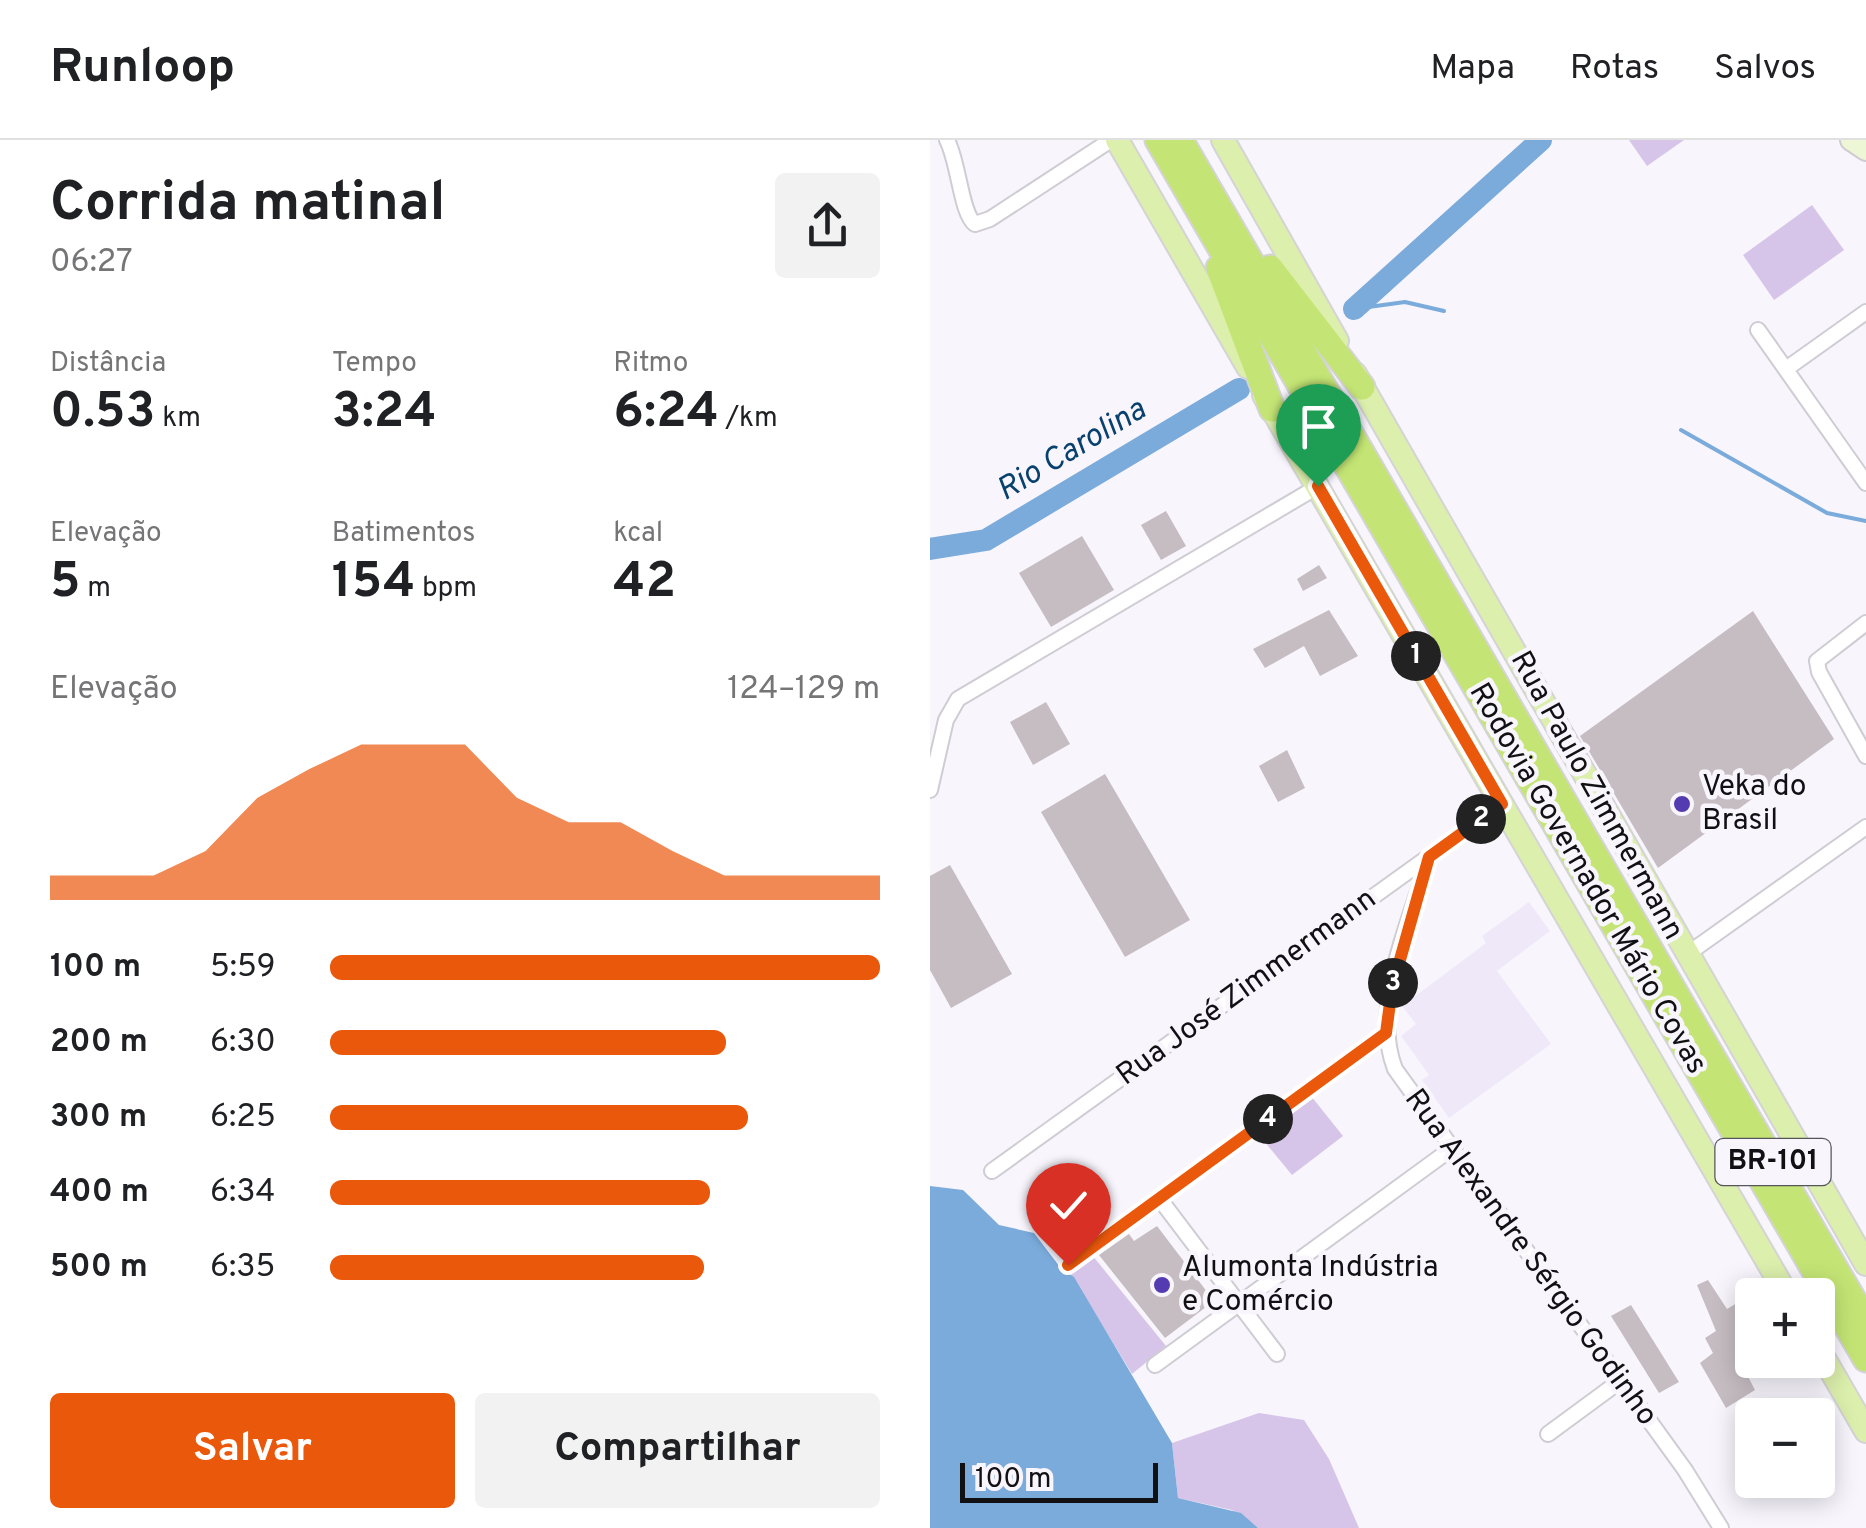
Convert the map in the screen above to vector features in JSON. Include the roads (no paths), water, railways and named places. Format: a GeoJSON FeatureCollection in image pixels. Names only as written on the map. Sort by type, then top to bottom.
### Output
{"type":"FeatureCollection","features":[{"type":"Feature","properties":{"kind":"highway","name":"Rodovia Governador Mário Covas"},"geometry":{"type":"LineString","coordinates":[[1158,140],[1202,196],[1866,1322]]}},
{"type":"Feature","properties":{"kind":"highway","name":"Rodovia Governador Mário Covas"},"geometry":{"type":"LineString","coordinates":[[1180,140],[1202,196],[1866,1359]]}},
{"type":"Feature","properties":{"kind":"highway"},"geometry":{"type":"LineString","coordinates":[[1202,196],[1362,388]]}},
{"type":"Feature","properties":{"kind":"highway"},"geometry":{"type":"LineString","coordinates":[[1202,196],[1272,409]]}},
{"type":"Feature","properties":{"kind":"main road"},"geometry":{"type":"LineString","coordinates":[[1114,140],[1776,1278]]}},
{"type":"Feature","properties":{"kind":"main road","name":"Rua Paulo Zimmermann"},"geometry":{"type":"LineString","coordinates":[[1222,140],[1866,1264]]}},
{"type":"Feature","properties":{"kind":"main road"},"geometry":{"type":"LineString","coordinates":[[1851,140],[1866,150]]}},
{"type":"Feature","properties":{"kind":"main road"},"geometry":{"type":"LineString","coordinates":[[1835,1377],[1866,1430]]}},
{"type":"Feature","properties":{"kind":"street"},"geometry":{"type":"LineString","coordinates":[[947,140],[960,170],[964,206],[975,224],[990,219],[1114,140]]}},
{"type":"Feature","properties":{"kind":"street"},"geometry":{"type":"LineString","coordinates":[[1786,369],[1866,312]]}},
{"type":"Feature","properties":{"kind":"street"},"geometry":{"type":"LineString","coordinates":[[1758,330],[1861,464],[1866,483]]}},
{"type":"Feature","properties":{"kind":"street"},"geometry":{"type":"LineString","coordinates":[[930,790],[946,720],[958,699],[1318,486]]}},
{"type":"Feature","properties":{"kind":"street"},"geometry":{"type":"LineString","coordinates":[[1866,623],[1817,660],[1819,672],[1866,756]]}},
{"type":"Feature","properties":{"kind":"street","name":"Rua José Zimmermann"},"geometry":{"type":"LineString","coordinates":[[992,1171],[1502,804]]}},
{"type":"Feature","properties":{"kind":"street"},"geometry":{"type":"LineString","coordinates":[[1686,955],[1866,827]]}},
{"type":"Feature","properties":{"kind":"street","name":"Rua Alexandre Sérgio Godinho"},"geometry":{"type":"LineString","coordinates":[[1429,857],[1392,988],[1386,1033],[1401,1081],[1722,1528]]}},
{"type":"Feature","properties":{"kind":"street"},"geometry":{"type":"LineString","coordinates":[[1068,1265],[1386,1033]]}},
{"type":"Feature","properties":{"kind":"street"},"geometry":{"type":"LineString","coordinates":[[1155,1365],[1451,1149]]}},
{"type":"Feature","properties":{"kind":"street"},"geometry":{"type":"LineString","coordinates":[[1160,1198],[1277,1354]]}},
{"type":"Feature","properties":{"kind":"street"},"geometry":{"type":"LineString","coordinates":[[1548,1434],[1620,1381]]}},
{"type":"Feature","properties":{"kind":"water"},"geometry":{"type":"Polygon","coordinates":[[[930,1186],[963,1190],[999,1225],[1034,1233],[1060,1267],[1074,1277],[1172,1443],[1178,1498],[1241,1513],[1258,1528],[930,1528],[930,1186]]]}},
{"type":"Feature","properties":{"kind":"waterway","name":"Rio Carolina"},"geometry":{"type":"LineString","coordinates":[[1354,309],[1541,140]]}},
{"type":"Feature","properties":{"kind":"waterway"},"geometry":{"type":"LineString","coordinates":[[1354,309],[1405,302],[1444,311]]}},
{"type":"Feature","properties":{"kind":"waterway","name":"Rio Carolina"},"geometry":{"type":"LineString","coordinates":[[930,549],[986,540],[1239,389]]}},
{"type":"Feature","properties":{"kind":"waterway"},"geometry":{"type":"LineString","coordinates":[[1681,430],[1827,513],[1866,521]]}},
{"type":"Feature","properties":{"kind":"place","name":"Veka do Brasil"},"geometry":{"type":"Point","coordinates":[1682,804]}},
{"type":"Feature","properties":{"kind":"place","name":"Alumonta Indústria e Comércio"},"geometry":{"type":"Point","coordinates":[1162,1285]}}]}
